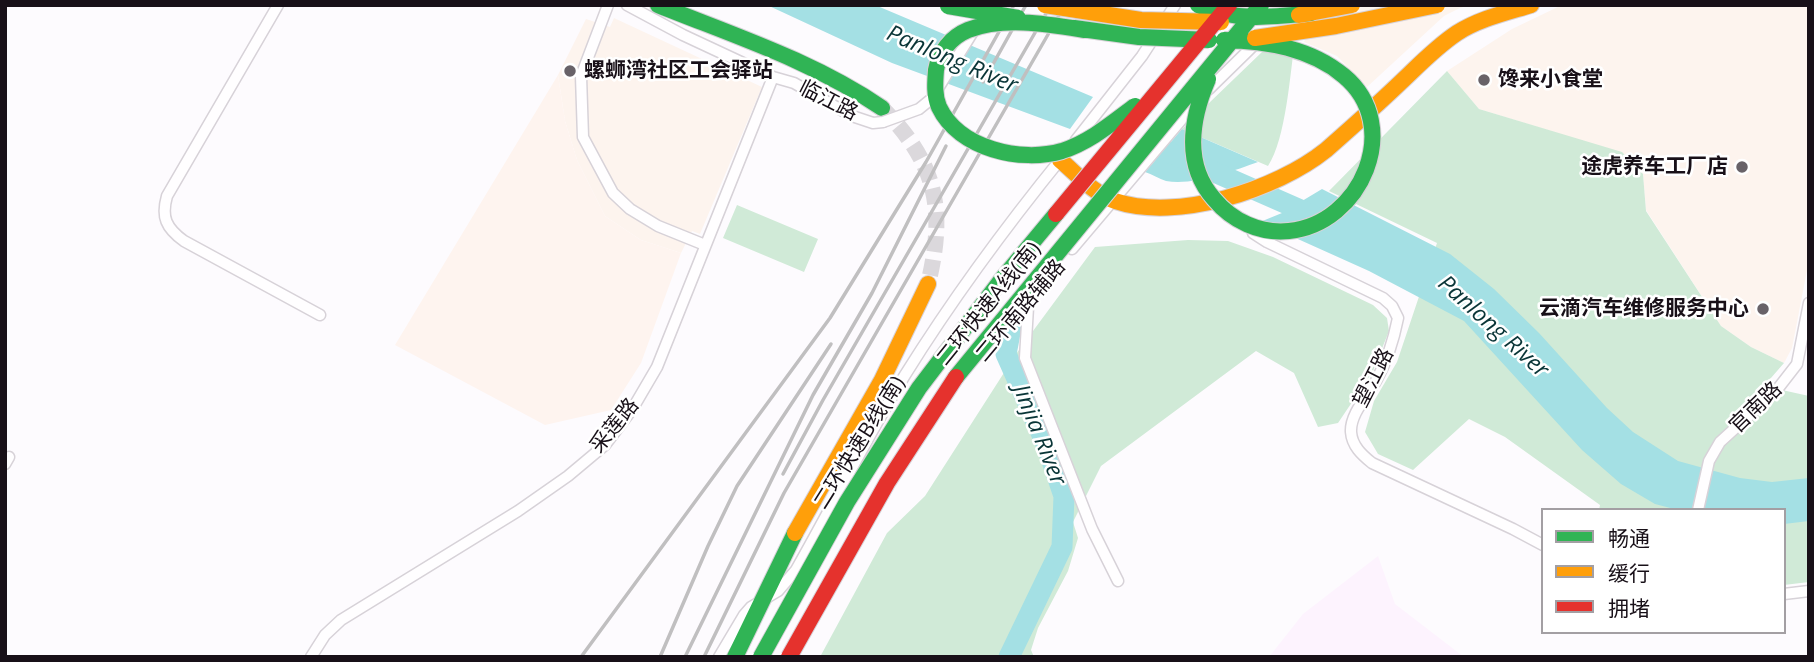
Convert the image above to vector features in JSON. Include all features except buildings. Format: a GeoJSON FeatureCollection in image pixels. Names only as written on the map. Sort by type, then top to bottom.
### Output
{"type":"FeatureCollection","features":[{"type":"Feature","properties":{"kind":"main road"},"geometry":{"type":"LineString","coordinates":[[658,5],[831,76],[858,90],[882,115]]}},
{"type":"Feature","properties":{"kind":"main road"},"geometry":{"type":"LineString","coordinates":[[944,5],[1085,30]]}},
{"type":"Feature","properties":{"kind":"main road"},"geometry":{"type":"LineString","coordinates":[[1045,5],[1122,18],[1183,22],[1251,21],[1352,5]]}},
{"type":"Feature","properties":{"kind":"main road"},"geometry":{"type":"LineString","coordinates":[[1198,5],[1216,13],[1246,17],[1311,13]]}},
{"type":"Feature","properties":{"kind":"main road","name":"二环快速B线(南)"},"geometry":{"type":"LineString","coordinates":[[761,657],[847,502],[919,388],[979,308],[1203,41],[1229,5]]}},
{"type":"Feature","properties":{"kind":"main road","name":"二环快速A线(南)"},"geometry":{"type":"LineString","coordinates":[[789,657],[887,483],[957,376],[1261,5]]}},
{"type":"Feature","properties":{"kind":"main road"},"geometry":{"type":"LineString","coordinates":[[1239,32],[1234,38],[1228,45],[1214,66],[1200,99],[1192,136],[1195,168],[1214,201],[1237,221],[1268,231],[1292,231],[1316,225],[1344,206],[1356,192],[1365,175],[1374,139],[1373,124],[1362,96],[1341,73],[1304,54],[1254,41],[1241,40],[1235,40],[1227,40],[1218,40],[1203,41],[1139,37],[1040,25],[984,26],[961,34],[944,47],[936,67],[935,90],[944,115],[967,138],[1003,153],[1028,156],[1067,150],[1093,137],[1138,104],[1203,41],[1292,33],[1437,5]]}},
{"type":"Feature","properties":{"kind":"main road"},"geometry":{"type":"LineString","coordinates":[[1060,160],[1101,193],[1114,200],[1158,207],[1189,206],[1233,196],[1317,157],[1454,35],[1475,22],[1531,5]]}},
{"type":"Feature","properties":{"kind":"main road"},"geometry":{"type":"LineString","coordinates":[[735,657],[795,533],[878,388],[928,284]]}},
{"type":"Feature","properties":{"kind":"street"},"geometry":{"type":"LineString","coordinates":[[278,5],[167,195],[163,215],[167,225],[184,241],[320,315]]}},
{"type":"Feature","properties":{"kind":"street"},"geometry":{"type":"LineString","coordinates":[[608,5],[581,76],[583,137],[613,193],[630,209],[658,226],[705,245]]}},
{"type":"Feature","properties":{"kind":"street","name":"临江路"},"geometry":{"type":"LineString","coordinates":[[627,5],[683,35],[773,77],[794,83],[852,116],[873,123],[882,115],[927,104],[970,38],[986,5]]}},
{"type":"Feature","properties":{"kind":"street"},"geometry":{"type":"LineString","coordinates":[[719,657],[744,615],[778,591],[796,570],[880,416],[920,352],[999,238],[1123,81],[1175,5]]}},
{"type":"Feature","properties":{"kind":"street","name":"二环南路辅路"},"geometry":{"type":"LineString","coordinates":[[799,657],[868,530],[926,435],[966,377],[1214,83],[1295,5]]}},
{"type":"Feature","properties":{"kind":"street","name":"采莲路"},"geometry":{"type":"LineString","coordinates":[[311,657],[325,635],[341,620],[518,511],[568,476],[605,445],[633,408],[657,367],[773,77]]}},
{"type":"Feature","properties":{"kind":"street","name":"望江路"},"geometry":{"type":"LineString","coordinates":[[1214,201],[1267,242],[1383,298],[1392,306],[1398,318],[1395,334],[1378,377],[1355,415],[1351,433],[1358,452],[1371,463],[1541,544]]}},
{"type":"Feature","properties":{"kind":"street"},"geometry":{"type":"LineString","coordinates":[[1034,294],[1028,307],[1025,358],[1092,529],[1118,581]]}},
{"type":"Feature","properties":{"kind":"street","name":"官南路"},"geometry":{"type":"LineString","coordinates":[[1698,508],[1710,461],[1720,442],[1776,391],[1797,364],[1809,303]]}},
{"type":"Feature","properties":{"kind":"street"},"geometry":{"type":"LineString","coordinates":[[1786,594],[1809,591]]}},
{"type":"Feature","properties":{"kind":"shaded area"},"geometry":{"type":"Polygon","coordinates":[[[1322,5],[1471,5],[1444,16],[1367,87],[1337,56],[1304,42],[1322,5]]]}},
{"type":"Feature","properties":{"kind":"shaded area"},"geometry":{"type":"Polygon","coordinates":[[[1562,5],[1809,5],[1809,260],[1792,348],[1784,363],[1751,347],[1721,326],[1646,210],[1643,174],[1622,153],[1479,109],[1447,71],[1512,29],[1562,5]]]}},
{"type":"Feature","properties":{"kind":"shaded area"},"geometry":{"type":"Polygon","coordinates":[[[614,18],[762,87],[700,234],[692,231],[681,253],[641,240],[605,216],[577,160],[565,121],[558,75],[586,19],[610,27],[614,18]]]}},
{"type":"Feature","properties":{"kind":"shaded area"},"geometry":{"type":"Polygon","coordinates":[[[558,75],[565,121],[577,160],[605,216],[641,240],[681,253],[641,363],[611,410],[545,425],[395,345],[558,75]]]}},
{"type":"Feature","properties":{"kind":"shaded area"},"geometry":{"type":"Polygon","coordinates":[[[1378,556],[1395,604],[1464,657],[1269,657],[1303,614],[1378,556]]]}},
{"type":"Feature","properties":{"kind":"green space"},"geometry":{"type":"Polygon","coordinates":[[[1295,40],[1283,123],[1268,166],[1182,129],[1262,52],[1295,40]]]}},
{"type":"Feature","properties":{"kind":"green space"},"geometry":{"type":"Polygon","coordinates":[[[1447,71],[1479,109],[1622,152],[1643,174],[1646,211],[1721,326],[1751,347],[1784,363],[1764,386],[1809,396],[1809,582],[1786,585],[1786,508],[1599,508],[1600,505],[1505,437],[1469,419],[1413,470],[1378,454],[1365,432],[1374,401],[1397,362],[1437,243],[1329,191],[1447,71]]]}},
{"type":"Feature","properties":{"kind":"green space"},"geometry":{"type":"Polygon","coordinates":[[[737,205],[818,239],[804,272],[723,238],[737,205]]]}},
{"type":"Feature","properties":{"kind":"green space"},"geometry":{"type":"Polygon","coordinates":[[[1188,240],[1228,241],[1273,257],[1373,305],[1387,318],[1389,331],[1373,371],[1338,423],[1318,427],[1294,373],[1256,351],[1101,466],[1073,522],[1078,538],[1068,571],[1038,628],[1031,650],[1034,657],[820,657],[887,533],[925,496],[1016,354],[1095,247],[1188,240]]]}},
{"type":"Feature","properties":{"kind":"water"},"geometry":{"type":"Polygon","coordinates":[[[767,5],[875,5],[1093,97],[1070,129],[892,63],[767,5]]]}},
{"type":"Feature","properties":{"kind":"water"},"geometry":{"type":"Polygon","coordinates":[[[1182,129],[1258,162],[1213,177],[1177,182],[1166,181],[1145,172],[1182,129]]]}},
{"type":"Feature","properties":{"kind":"water"},"geometry":{"type":"Polygon","coordinates":[[[1322,189],[1450,254],[1494,289],[1633,432],[1678,461],[1740,478],[1772,482],[1809,478],[1809,521],[1786,524],[1786,508],[1670,508],[1655,504],[1621,484],[1582,450],[1464,321],[1369,271],[1260,222],[1282,213],[1322,189]]]}},
{"type":"Feature","properties":{"kind":"waterway","name":"Panlong River"},"geometry":{"type":"LineString","coordinates":[[1164,150],[1319,218]]}},
{"type":"Feature","properties":{"kind":"waterway","name":"Jinjia River"},"geometry":{"type":"LineString","coordinates":[[1009,657],[1062,547],[1064,496],[1047,446],[1006,354],[1011,328]]}},
{"type":"Feature","properties":{"kind":"tunnel"},"geometry":{"type":"LineString","coordinates":[[882,108],[915,148],[932,189],[936,233],[928,284]]}},
{"type":"Feature","properties":{"kind":"railway"},"geometry":{"type":"LineString","coordinates":[[581,657],[830,318],[926,162],[1014,5]]}},
{"type":"Feature","properties":{"kind":"railway"},"geometry":{"type":"LineString","coordinates":[[983,82],[1026,5]]}},
{"type":"Feature","properties":{"kind":"railway"},"geometry":{"type":"LineString","coordinates":[[783,474],[1051,5]]}},
{"type":"Feature","properties":{"kind":"railway"},"geometry":{"type":"LineString","coordinates":[[704,657],[784,493],[1065,5]]}},
{"type":"Feature","properties":{"kind":"railway"},"geometry":{"type":"LineString","coordinates":[[685,657],[813,395],[872,293],[946,146]]}},
{"type":"Feature","properties":{"kind":"railway"},"geometry":{"type":"LineString","coordinates":[[660,657],[737,486],[831,344]]}},
{"type":"Feature","properties":{"kind":"traffic: fast"},"geometry":{"type":"LineString","coordinates":[[658,5],[801,63],[829,76],[882,108]]}},
{"type":"Feature","properties":{"kind":"traffic: fast"},"geometry":{"type":"LineString","coordinates":[[1198,5],[1240,16],[1268,17],[1311,13]]}},
{"type":"Feature","properties":{"kind":"traffic: fast"},"geometry":{"type":"LineString","coordinates":[[956,377],[1261,5]]}},
{"type":"Feature","properties":{"kind":"traffic: fast"},"geometry":{"type":"LineString","coordinates":[[948,6],[1018,18]]}},
{"type":"Feature","properties":{"kind":"traffic: fast"},"geometry":{"type":"LineString","coordinates":[[1085,30],[1011,22],[982,26],[962,33],[947,46],[938,63],[935,89],[939,107],[948,121],[976,143],[1028,155],[1062,151],[1082,143],[1135,106]]}},
{"type":"Feature","properties":{"kind":"traffic: fast"},"geometry":{"type":"LineString","coordinates":[[1074,28],[1139,37],[1209,40]]}},
{"type":"Feature","properties":{"kind":"traffic: fast"},"geometry":{"type":"LineString","coordinates":[[1208,79],[1194,125],[1194,156],[1204,185],[1229,214],[1257,228],[1289,231],[1314,224],[1336,211],[1354,192],[1366,170],[1372,145],[1371,120],[1362,97],[1344,76],[1331,66],[1303,53],[1272,44],[1224,40]]}},
{"type":"Feature","properties":{"kind":"traffic: fast"},"geometry":{"type":"LineString","coordinates":[[761,657],[847,502],[919,388],[1002,279],[1056,214]]}},
{"type":"Feature","properties":{"kind":"traffic: fast"},"geometry":{"type":"LineString","coordinates":[[735,657],[795,533]]}},
{"type":"Feature","properties":{"kind":"traffic: slow"},"geometry":{"type":"LineString","coordinates":[[1045,5],[1141,20],[1221,22]]}},
{"type":"Feature","properties":{"kind":"traffic: slow"},"geometry":{"type":"LineString","coordinates":[[1299,15],[1352,5]]}},
{"type":"Feature","properties":{"kind":"traffic: slow"},"geometry":{"type":"LineString","coordinates":[[1255,38],[1336,26],[1437,5]]}},
{"type":"Feature","properties":{"kind":"traffic: slow"},"geometry":{"type":"LineString","coordinates":[[1060,160],[1100,194],[1115,201],[1140,206],[1167,208],[1196,205],[1254,189],[1281,178],[1326,150],[1457,33],[1483,20],[1531,5]]}},
{"type":"Feature","properties":{"kind":"traffic: slow"},"geometry":{"type":"LineString","coordinates":[[795,533],[882,380],[928,284]]}},
{"type":"Feature","properties":{"kind":"traffic: jam"},"geometry":{"type":"LineString","coordinates":[[1056,214],[1229,5]]}},
{"type":"Feature","properties":{"kind":"traffic: jam"},"geometry":{"type":"LineString","coordinates":[[789,657],[887,483],[956,377]]}},
{"type":"Feature","properties":{"kind":"place","name":"螺蛳湾社区工会驿站"},"geometry":{"type":"Point","coordinates":[570,71]}},
{"type":"Feature","properties":{"kind":"place","name":"馋来小食堂"},"geometry":{"type":"Point","coordinates":[1484,80]}},
{"type":"Feature","properties":{"kind":"place","name":"途虎养车工厂店"},"geometry":{"type":"Point","coordinates":[1742,167]}},
{"type":"Feature","properties":{"kind":"place","name":"云滴汽车维修服务中心"},"geometry":{"type":"Point","coordinates":[1763,309]}}]}
